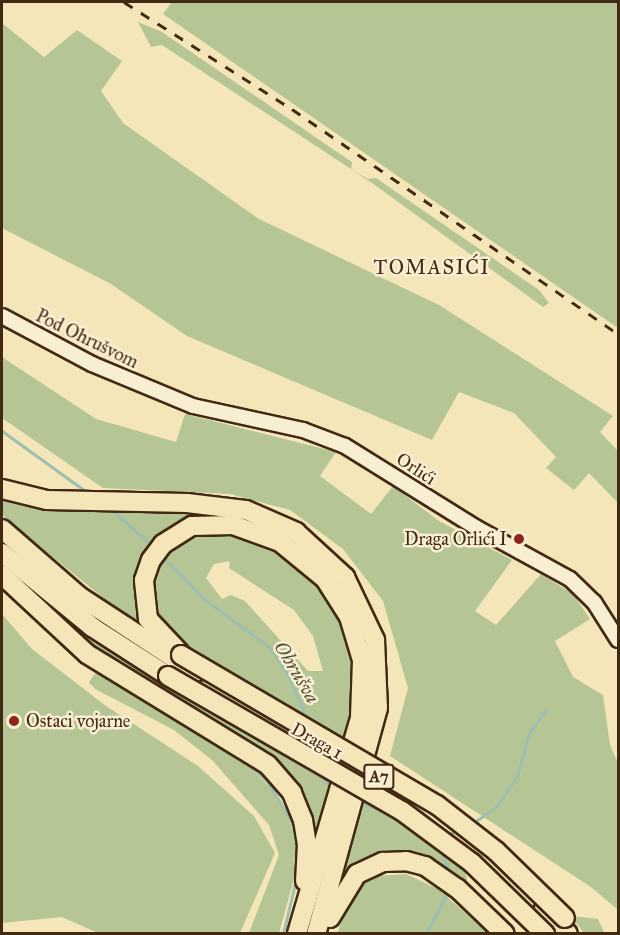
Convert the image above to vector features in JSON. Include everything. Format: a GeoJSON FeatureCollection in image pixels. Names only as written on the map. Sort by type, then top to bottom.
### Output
{"type":"FeatureCollection","features":[{"type":"Feature","properties":{"kind":"highway"},"geometry":{"type":"LineString","coordinates":[[2,489],[47,500],[187,503],[244,518],[292,549],[338,597],[362,660],[364,736],[340,822],[316,933]]}},
{"type":"Feature","properties":{"kind":"highway"},"geometry":{"type":"LineString","coordinates":[[244,518],[192,526],[163,544],[151,560],[144,580],[148,619],[175,664],[437,805],[520,872],[560,927],[579,933]]}},
{"type":"Feature","properties":{"kind":"highway","name":"A7"},"geometry":{"type":"LineString","coordinates":[[2,529],[79,596],[175,664]]}},
{"type":"Feature","properties":{"kind":"highway","name":"A7"},"geometry":{"type":"LineString","coordinates":[[2,553],[92,627],[175,664]]}},
{"type":"Feature","properties":{"kind":"highway"},"geometry":{"type":"LineString","coordinates":[[2,575],[87,654],[268,765],[283,781],[300,811],[307,844],[306,874],[289,933]]}},
{"type":"Feature","properties":{"kind":"highway","name":"Draga 1"},"geometry":{"type":"LineString","coordinates":[[175,664],[402,811],[560,927]]}},
{"type":"Feature","properties":{"kind":"highway"},"geometry":{"type":"LineString","coordinates":[[297,933],[340,822]]}},
{"type":"Feature","properties":{"kind":"highway"},"geometry":{"type":"LineString","coordinates":[[324,933],[347,884],[364,868],[391,861],[417,863],[434,872],[505,933]]}},
{"type":"Feature","properties":{"kind":"street","name":"Pod Ohrušvom"},"geometry":{"type":"LineString","coordinates":[[2,316],[92,364],[158,391]]}},
{"type":"Feature","properties":{"kind":"street","name":"Orlići"},"geometry":{"type":"LineString","coordinates":[[158,391],[207,411],[303,430],[345,446],[471,525],[570,579],[594,602],[618,640]]}},
{"type":"Feature","properties":{"kind":"green space"},"geometry":{"type":"Polygon","coordinates":[[[172,2],[618,2],[618,328],[163,14],[172,2]]]}},
{"type":"Feature","properties":{"kind":"green space"},"geometry":{"type":"Polygon","coordinates":[[[138,22],[162,32],[352,162],[351,169],[162,45],[151,47],[138,22]]]}},
{"type":"Feature","properties":{"kind":"green space"},"geometry":{"type":"Polygon","coordinates":[[[2,23],[44,57],[77,30],[122,61],[101,91],[123,123],[259,219],[439,305],[613,416],[600,432],[618,451],[618,503],[589,473],[574,490],[546,468],[556,457],[514,413],[459,392],[432,440],[187,336],[111,284],[2,228],[2,23]]]}},
{"type":"Feature","properties":{"kind":"green space"},"geometry":{"type":"Polygon","coordinates":[[[351,169],[368,179],[376,178],[539,290],[549,303],[543,307],[351,169]]]}},
{"type":"Feature","properties":{"kind":"green space"},"geometry":{"type":"Polygon","coordinates":[[[2,357],[96,419],[176,442],[185,414],[336,452],[320,476],[371,514],[393,486],[439,521],[512,560],[475,611],[496,625],[541,574],[573,594],[590,619],[555,641],[573,677],[603,695],[610,745],[618,763],[618,910],[591,887],[390,756],[408,688],[383,601],[343,549],[290,510],[230,494],[103,488],[2,418],[2,357]]]}},
{"type":"Feature","properties":{"kind":"green space"},"geometry":{"type":"Polygon","coordinates":[[[2,498],[59,510],[177,511],[244,519],[241,534],[273,546],[314,578],[343,621],[355,669],[349,731],[381,739],[365,798],[465,869],[469,890],[437,865],[351,872],[337,883],[355,829],[322,819],[316,851],[299,797],[79,640],[12,571],[148,675],[308,765],[303,718],[183,649],[155,617],[138,626],[2,514],[2,498]],[[230,561],[214,564],[206,578],[222,599],[231,595],[245,601],[308,671],[323,671],[313,636],[294,610],[229,568],[230,561]]]}},
{"type":"Feature","properties":{"kind":"green space"},"geometry":{"type":"Polygon","coordinates":[[[2,614],[32,649],[106,706],[198,766],[254,816],[275,853],[240,933],[98,933],[62,917],[2,923],[2,614]]]}},
{"type":"Feature","properties":{"kind":"green space"},"geometry":{"type":"Polygon","coordinates":[[[96,672],[246,764],[268,785],[289,818],[296,847],[296,872],[279,933],[249,933],[279,855],[269,825],[212,760],[174,730],[95,689],[89,682],[96,672]]]}},
{"type":"Feature","properties":{"kind":"green space"},"geometry":{"type":"Polygon","coordinates":[[[406,874],[438,889],[488,933],[337,934],[351,894],[375,876],[406,874]]]}},
{"type":"Feature","properties":{"kind":"green space"},"geometry":{"type":"Polygon","coordinates":[[[571,916],[598,919],[604,932],[584,933],[571,916]]]}},
{"type":"Feature","properties":{"kind":"waterway","name":"Ohrušva"},"geometry":{"type":"LineString","coordinates":[[2,431],[88,493]]}},
{"type":"Feature","properties":{"kind":"waterway","name":"Ohrušva"},"geometry":{"type":"LineString","coordinates":[[110,509],[153,546]]}},
{"type":"Feature","properties":{"kind":"waterway","name":"Ohrušva"},"geometry":{"type":"LineString","coordinates":[[161,555],[204,599],[269,647],[287,673],[308,722]]}},
{"type":"Feature","properties":{"kind":"waterway"},"geometry":{"type":"LineString","coordinates":[[473,823],[497,806],[517,776],[529,733],[546,710]]}},
{"type":"Feature","properties":{"kind":"waterway","name":"Ohrušva"},"geometry":{"type":"LineString","coordinates":[[310,738],[312,752]]}},
{"type":"Feature","properties":{"kind":"waterway"},"geometry":{"type":"LineString","coordinates":[[243,760],[267,781],[291,820],[298,851]]}},
{"type":"Feature","properties":{"kind":"waterway","name":"Ohrušva"},"geometry":{"type":"LineString","coordinates":[[314,767],[332,790]]}},
{"type":"Feature","properties":{"kind":"waterway","name":"Ohrušva"},"geometry":{"type":"LineString","coordinates":[[359,802],[384,811]]}},
{"type":"Feature","properties":{"kind":"waterway"},"geometry":{"type":"LineString","coordinates":[[446,835],[459,830]]}},
{"type":"Feature","properties":{"kind":"waterway","name":"Ohrušva"},"geometry":{"type":"LineString","coordinates":[[440,849],[451,876]]}},
{"type":"Feature","properties":{"kind":"waterway"},"geometry":{"type":"LineString","coordinates":[[283,934],[296,879]]}},
{"type":"Feature","properties":{"kind":"waterway","name":"Ohrušva"},"geometry":{"type":"LineString","coordinates":[[426,934],[448,891]]}},
{"type":"Feature","properties":{"kind":"railway"},"geometry":{"type":"LineString","coordinates":[[124,2],[292,109],[618,334]]}},
{"type":"Feature","properties":{"kind":"place","name":"Draga Orlići I"},"geometry":{"type":"Point","coordinates":[519,539]}},
{"type":"Feature","properties":{"kind":"place","name":"Ostaci vojarne"},"geometry":{"type":"Point","coordinates":[14,721]}},
{"type":"Feature","properties":{"kind":"district","name":"TOMASIĆI"},"geometry":{"type":"Point","coordinates":[432,267]}}]}
